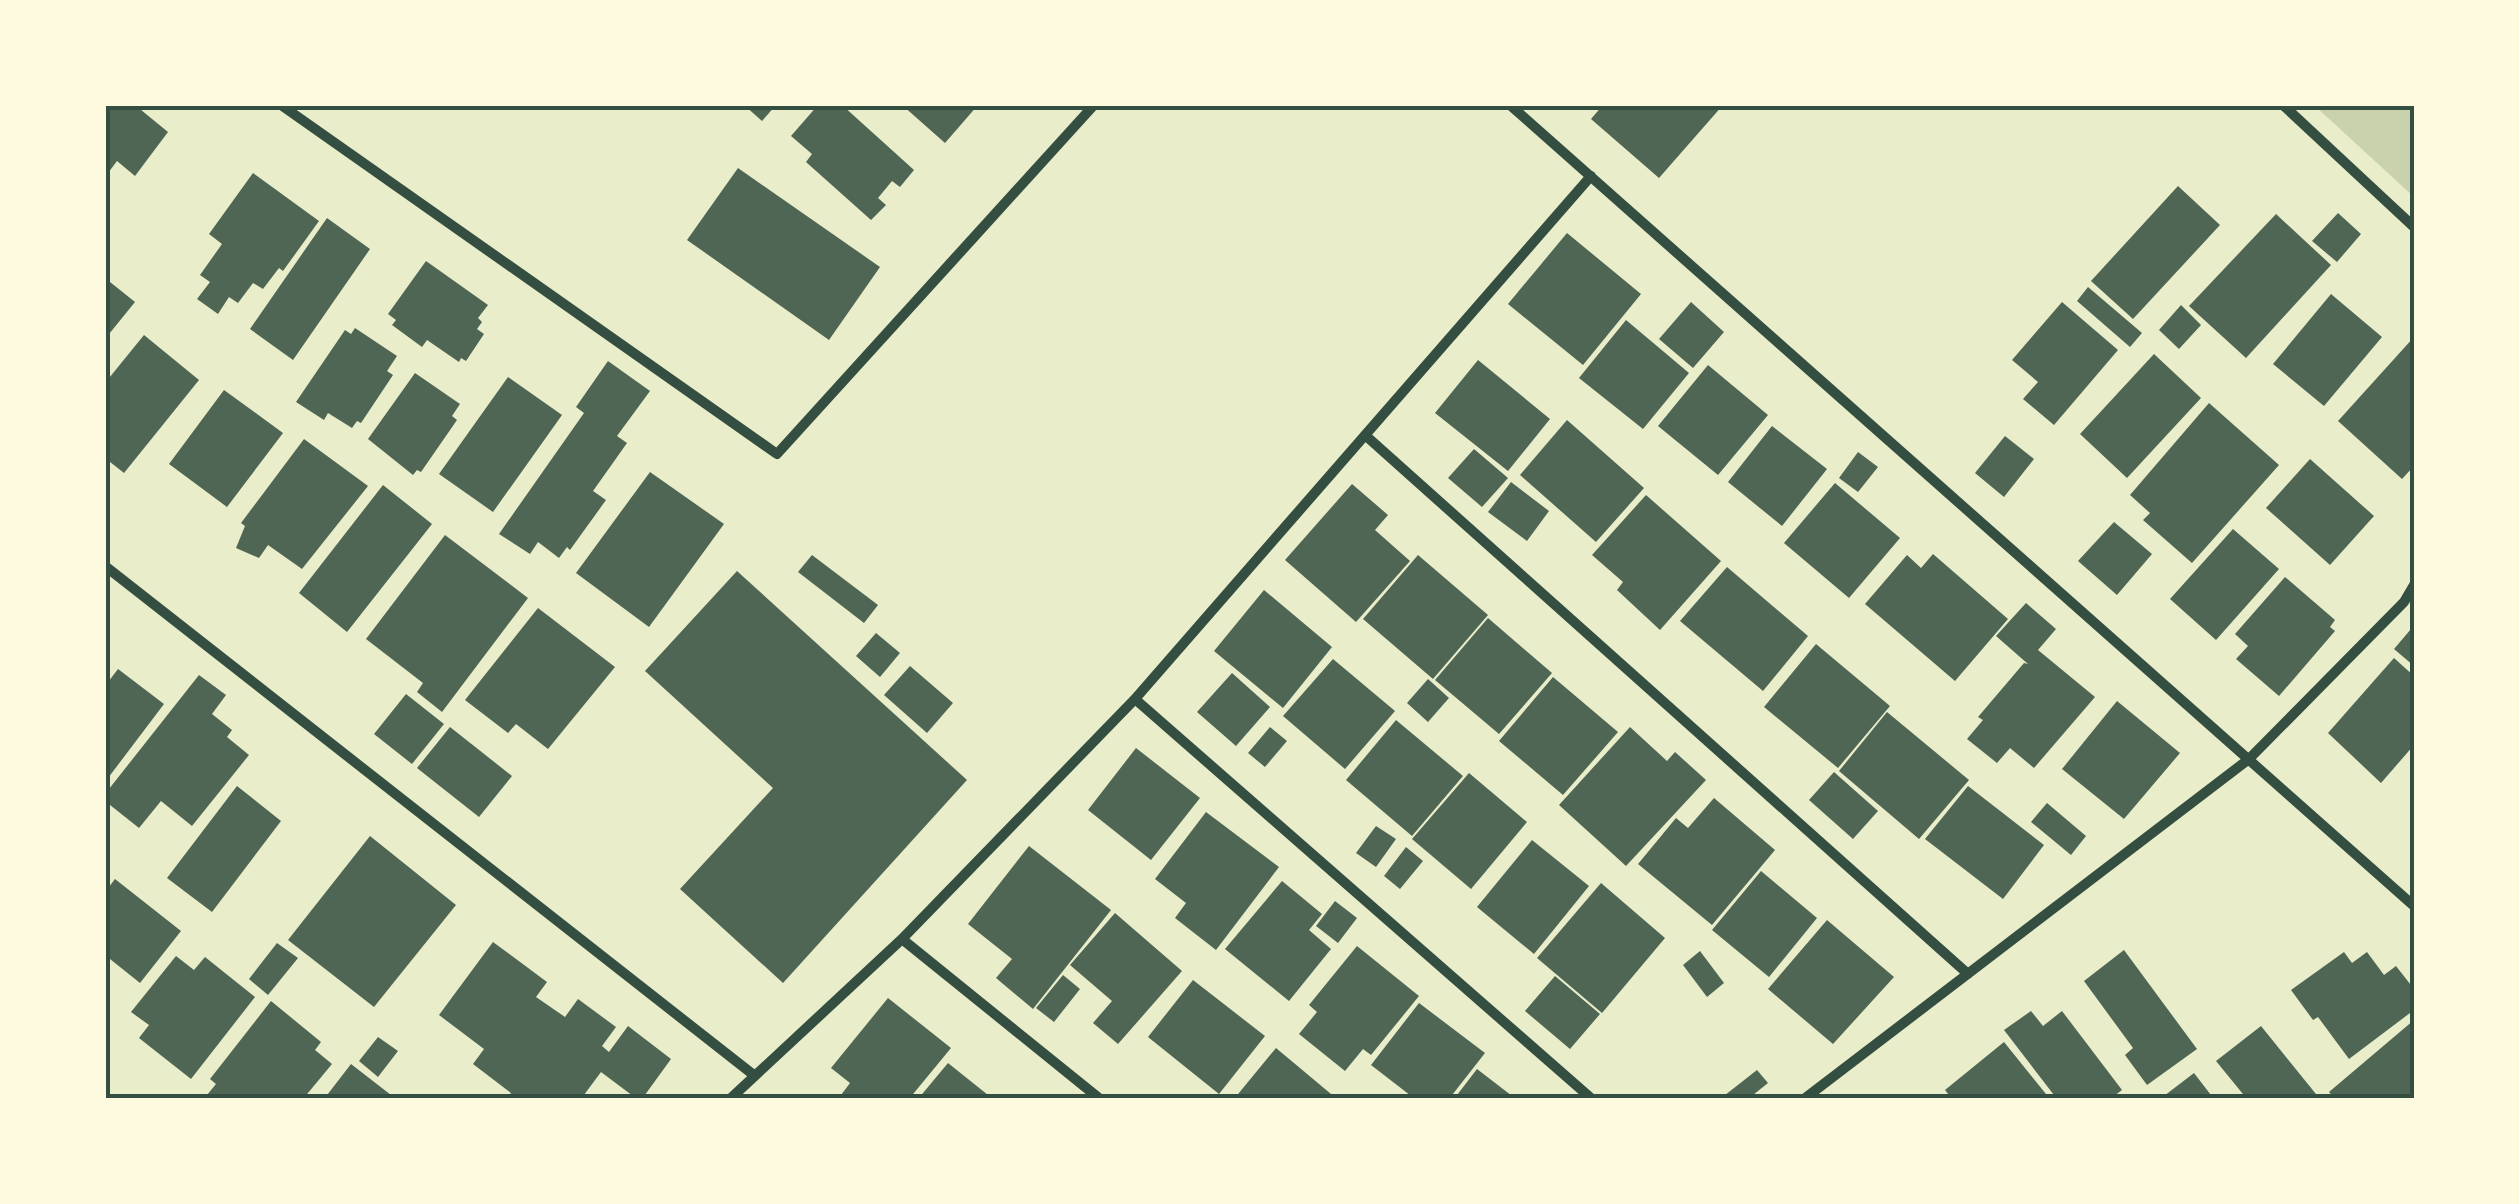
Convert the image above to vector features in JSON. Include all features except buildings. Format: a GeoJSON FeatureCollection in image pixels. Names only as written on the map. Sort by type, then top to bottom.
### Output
{"type":"FeatureCollection","features":[{"type":"Feature","properties":{"kind":"street"},"geometry":{"type":"LineString","coordinates":[[281,105],[777,454],[1094,105]]}},
{"type":"Feature","properties":{"kind":"street"},"geometry":{"type":"LineString","coordinates":[[1510,105],[2414,906]]}},
{"type":"Feature","properties":{"kind":"street"},"geometry":{"type":"LineString","coordinates":[[2283,105],[2414,227]]}},
{"type":"Feature","properties":{"kind":"street"},"geometry":{"type":"LineString","coordinates":[[730,1099],[902,939],[1136,699],[1591,176]]}},
{"type":"Feature","properties":{"kind":"street"},"geometry":{"type":"LineString","coordinates":[[1365,436],[1968,974]]}},
{"type":"Feature","properties":{"kind":"street"},"geometry":{"type":"LineString","coordinates":[[105,566],[755,1076]]}},
{"type":"Feature","properties":{"kind":"street"},"geometry":{"type":"LineString","coordinates":[[1804,1099],[2249,760],[2404,602],[2414,585]]}},
{"type":"Feature","properties":{"kind":"street"},"geometry":{"type":"LineString","coordinates":[[1136,699],[1592,1099]]}},
{"type":"Feature","properties":{"kind":"street"},"geometry":{"type":"LineString","coordinates":[[902,939],[1100,1099]]}},
{"type":"Feature","properties":{"kind":"green space"},"geometry":{"type":"Polygon","coordinates":[[[2314,105],[2414,105],[2414,197],[2314,105]]]}}]}
